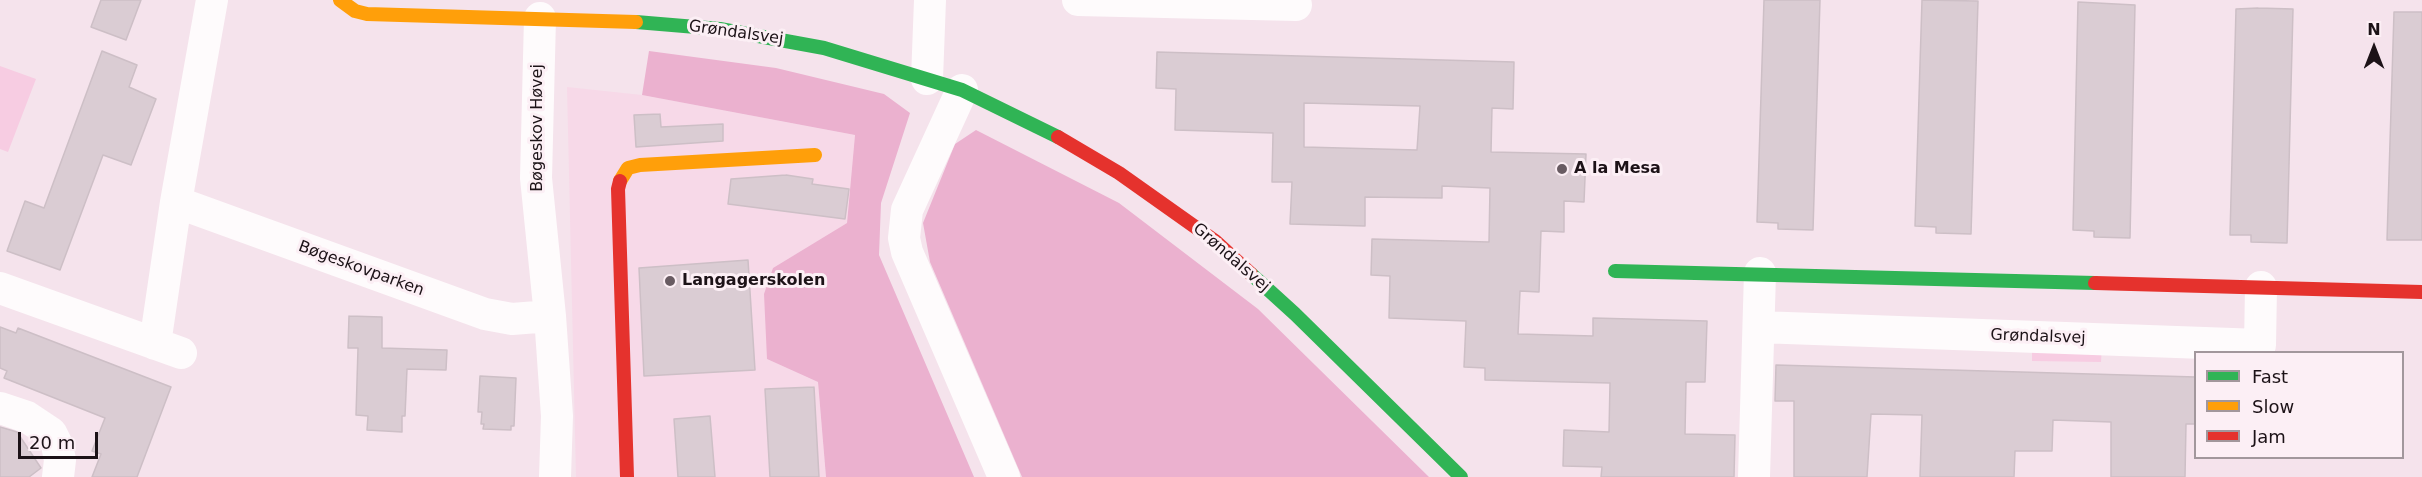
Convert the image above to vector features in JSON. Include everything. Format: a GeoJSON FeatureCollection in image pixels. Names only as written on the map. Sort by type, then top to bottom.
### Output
{"type":"FeatureCollection","features":[{"type":"Feature","properties":{"kind":"street"},"geometry":{"type":"LineString","coordinates":[[0,288],[168,349],[176,202],[212,0]]}},
{"type":"Feature","properties":{"kind":"street"},"geometry":{"type":"LineString","coordinates":[[340,0],[356,11],[368,15],[540,18]]}},
{"type":"Feature","properties":{"kind":"street"},"geometry":{"type":"LineString","coordinates":[[927,79],[930,0]]}},
{"type":"Feature","properties":{"kind":"street"},"geometry":{"type":"LineString","coordinates":[[1078,0],[1296,5]]}},
{"type":"Feature","properties":{"kind":"street","name":"Grøndalsvej"},"geometry":{"type":"LineString","coordinates":[[540,18],[660,23],[769,36],[834,50],[962,90],[1066,141],[1127,179],[1215,241],[1295,314],[1461,477]]}},
{"type":"Feature","properties":{"kind":"street","name":"Bøgeskov Høvej"},"geometry":{"type":"LineString","coordinates":[[540,18],[536,178],[550,316],[557,416],[555,477]]}},
{"type":"Feature","properties":{"kind":"street"},"geometry":{"type":"LineString","coordinates":[[962,90],[907,210],[904,238],[907,252],[1004,477]]}},
{"type":"Feature","properties":{"kind":"street"},"geometry":{"type":"LineString","coordinates":[[627,477],[618,212],[620,178],[628,168],[639,165],[816,155]]}},
{"type":"Feature","properties":{"kind":"street","name":"Bøgeskovparken"},"geometry":{"type":"LineString","coordinates":[[176,202],[485,314],[512,319],[550,316]]}},
{"type":"Feature","properties":{"kind":"street"},"geometry":{"type":"LineString","coordinates":[[1616,271],[2422,292]]}},
{"type":"Feature","properties":{"kind":"street"},"geometry":{"type":"LineString","coordinates":[[1754,477],[1760,273]]}},
{"type":"Feature","properties":{"kind":"street","name":"Grøndalsvej"},"geometry":{"type":"LineString","coordinates":[[1759,327],[2259,345],[2261,287]]}},
{"type":"Feature","properties":{"kind":"street"},"geometry":{"type":"LineString","coordinates":[[0,408],[27,417],[51,433],[57,445],[60,460],[58,477]]}},
{"type":"Feature","properties":{"kind":"shaded area"},"geometry":{"type":"Polygon","coordinates":[[[649,51],[776,68],[884,94],[910,113],[881,203],[879,255],[974,477],[826,477],[818,382],[767,359],[764,294],[773,268],[847,223],[855,135],[642,95],[649,51]]]}},
{"type":"Feature","properties":{"kind":"shaded area"},"geometry":{"type":"Polygon","coordinates":[[[0,66],[36,79],[8,152],[0,149],[0,66]]]}},
{"type":"Feature","properties":{"kind":"shaded area","name":"Langagerskolen"},"geometry":{"type":"Polygon","coordinates":[[[567,87],[642,95],[855,135],[847,223],[773,268],[767,359],[818,382],[826,477],[576,477],[567,87]]]}},
{"type":"Feature","properties":{"kind":"shaded area"},"geometry":{"type":"Polygon","coordinates":[[[976,130],[1119,203],[1258,309],[1429,477],[1022,477],[930,262],[923,223],[955,144],[976,130]]]}},
{"type":"Feature","properties":{"kind":"shaded area"},"geometry":{"type":"Polygon","coordinates":[[[2032,342],[2102,344],[2101,362],[2032,361],[2032,342]]]}},
{"type":"Feature","properties":{"kind":"building"},"geometry":{"type":"Polygon","coordinates":[[[101,0],[141,0],[126,40],[91,27],[101,0]]]}},
{"type":"Feature","properties":{"kind":"building"},"geometry":{"type":"Polygon","coordinates":[[[1764,0],[1820,0],[1813,230],[1778,229],[1778,223],[1757,222],[1764,0]]]}},
{"type":"Feature","properties":{"kind":"building"},"geometry":{"type":"Polygon","coordinates":[[[1922,0],[1978,1],[1971,234],[1936,233],[1936,227],[1915,226],[1922,0]]]}},
{"type":"Feature","properties":{"kind":"building"},"geometry":{"type":"Polygon","coordinates":[[[2078,2],[2135,5],[2130,238],[2094,237],[2094,231],[2073,230],[2078,2]]]}},
{"type":"Feature","properties":{"kind":"building"},"geometry":{"type":"Polygon","coordinates":[[[2236,9],[2293,9],[2287,243],[2251,242],[2251,235],[2230,235],[2236,9]]]}},
{"type":"Feature","properties":{"kind":"building"},"geometry":{"type":"Polygon","coordinates":[[[2394,12],[2422,12],[2422,240],[2387,240],[2394,12]]]}},
{"type":"Feature","properties":{"kind":"building"},"geometry":{"type":"Polygon","coordinates":[[[102,51],[137,65],[129,87],[156,99],[131,165],[103,155],[60,270],[7,251],[25,201],[44,208],[102,51]]]}},
{"type":"Feature","properties":{"kind":"building"},"geometry":{"type":"Polygon","coordinates":[[[1157,52],[1514,62],[1513,109],[1492,108],[1491,152],[1586,154],[1584,202],[1564,201],[1564,232],[1541,231],[1539,292],[1520,291],[1518,334],[1593,336],[1593,318],[1707,321],[1705,382],[1686,382],[1685,434],[1735,435],[1734,477],[1601,477],[1602,467],[1563,466],[1564,430],[1609,432],[1610,383],[1485,380],[1485,368],[1464,367],[1466,321],[1389,318],[1390,276],[1371,275],[1372,239],[1489,242],[1490,188],[1442,186],[1442,198],[1365,197],[1365,226],[1290,224],[1292,182],[1272,182],[1273,133],[1175,130],[1176,89],[1156,88],[1157,52]],[[1304,103],[1304,147],[1417,150],[1420,106],[1304,103]]]}},
{"type":"Feature","properties":{"kind":"building"},"geometry":{"type":"Polygon","coordinates":[[[660,114],[661,127],[723,124],[723,141],[636,147],[634,115],[660,114]]]}},
{"type":"Feature","properties":{"kind":"building"},"geometry":{"type":"Polygon","coordinates":[[[786,175],[813,179],[812,184],[849,189],[845,219],[728,204],[731,179],[786,175]]]}},
{"type":"Feature","properties":{"kind":"building"},"geometry":{"type":"Polygon","coordinates":[[[748,260],[755,370],[644,376],[639,268],[748,260]]]}},
{"type":"Feature","properties":{"kind":"building"},"geometry":{"type":"Polygon","coordinates":[[[349,316],[382,317],[382,348],[447,350],[446,370],[407,369],[402,432],[367,430],[368,416],[356,415],[358,348],[348,348],[349,316]]]}},
{"type":"Feature","properties":{"kind":"building"},"geometry":{"type":"Polygon","coordinates":[[[0,327],[16,333],[18,328],[171,387],[137,477],[92,477],[101,454],[92,451],[105,418],[4,378],[7,371],[0,368],[0,327]]]}},
{"type":"Feature","properties":{"kind":"building"},"geometry":{"type":"Polygon","coordinates":[[[1776,365],[2194,377],[2194,424],[2186,424],[2185,477],[2111,477],[2111,422],[2053,420],[2052,451],[2015,451],[2014,477],[1920,477],[1922,415],[1871,414],[1867,477],[1794,477],[1794,401],[1775,401],[1776,365]]]}},
{"type":"Feature","properties":{"kind":"building"},"geometry":{"type":"Polygon","coordinates":[[[480,376],[516,378],[514,426],[511,426],[511,430],[483,429],[482,412],[478,412],[480,376]]]}},
{"type":"Feature","properties":{"kind":"building"},"geometry":{"type":"Polygon","coordinates":[[[814,387],[819,477],[770,477],[765,389],[814,387]]]}},
{"type":"Feature","properties":{"kind":"building"},"geometry":{"type":"Polygon","coordinates":[[[710,416],[715,477],[678,477],[674,419],[710,416]]]}},
{"type":"Feature","properties":{"kind":"building"},"geometry":{"type":"Polygon","coordinates":[[[0,427],[17,432],[41,468],[29,477],[0,477],[0,427]]]}},
{"type":"Feature","properties":{"kind":"traffic: fast"},"geometry":{"type":"LineString","coordinates":[[636,22],[720,29],[824,48],[962,90],[1058,137]]}},
{"type":"Feature","properties":{"kind":"traffic: fast"},"geometry":{"type":"LineString","coordinates":[[1615,271],[2095,283]]}},
{"type":"Feature","properties":{"kind":"traffic: fast"},"geometry":{"type":"LineString","coordinates":[[1251,274],[1295,314],[1461,477]]}},
{"type":"Feature","properties":{"kind":"traffic: slow"},"geometry":{"type":"LineString","coordinates":[[340,0],[355,11],[367,14],[636,22]]}},
{"type":"Feature","properties":{"kind":"traffic: slow"},"geometry":{"type":"LineString","coordinates":[[620,181],[628,168],[640,165],[815,155]]}},
{"type":"Feature","properties":{"kind":"traffic: jam"},"geometry":{"type":"LineString","coordinates":[[1058,137],[1119,173],[1215,241],[1251,274]]}},
{"type":"Feature","properties":{"kind":"traffic: jam"},"geometry":{"type":"LineString","coordinates":[[620,181],[618,189],[627,477]]}},
{"type":"Feature","properties":{"kind":"traffic: jam"},"geometry":{"type":"LineString","coordinates":[[2095,283],[2422,292]]}},
{"type":"Feature","properties":{"kind":"place","name":"A la Mesa"},"geometry":{"type":"Point","coordinates":[1562,169]}},
{"type":"Feature","properties":{"kind":"place","name":"Langagerskolen"},"geometry":{"type":"Point","coordinates":[670,281]}}]}
